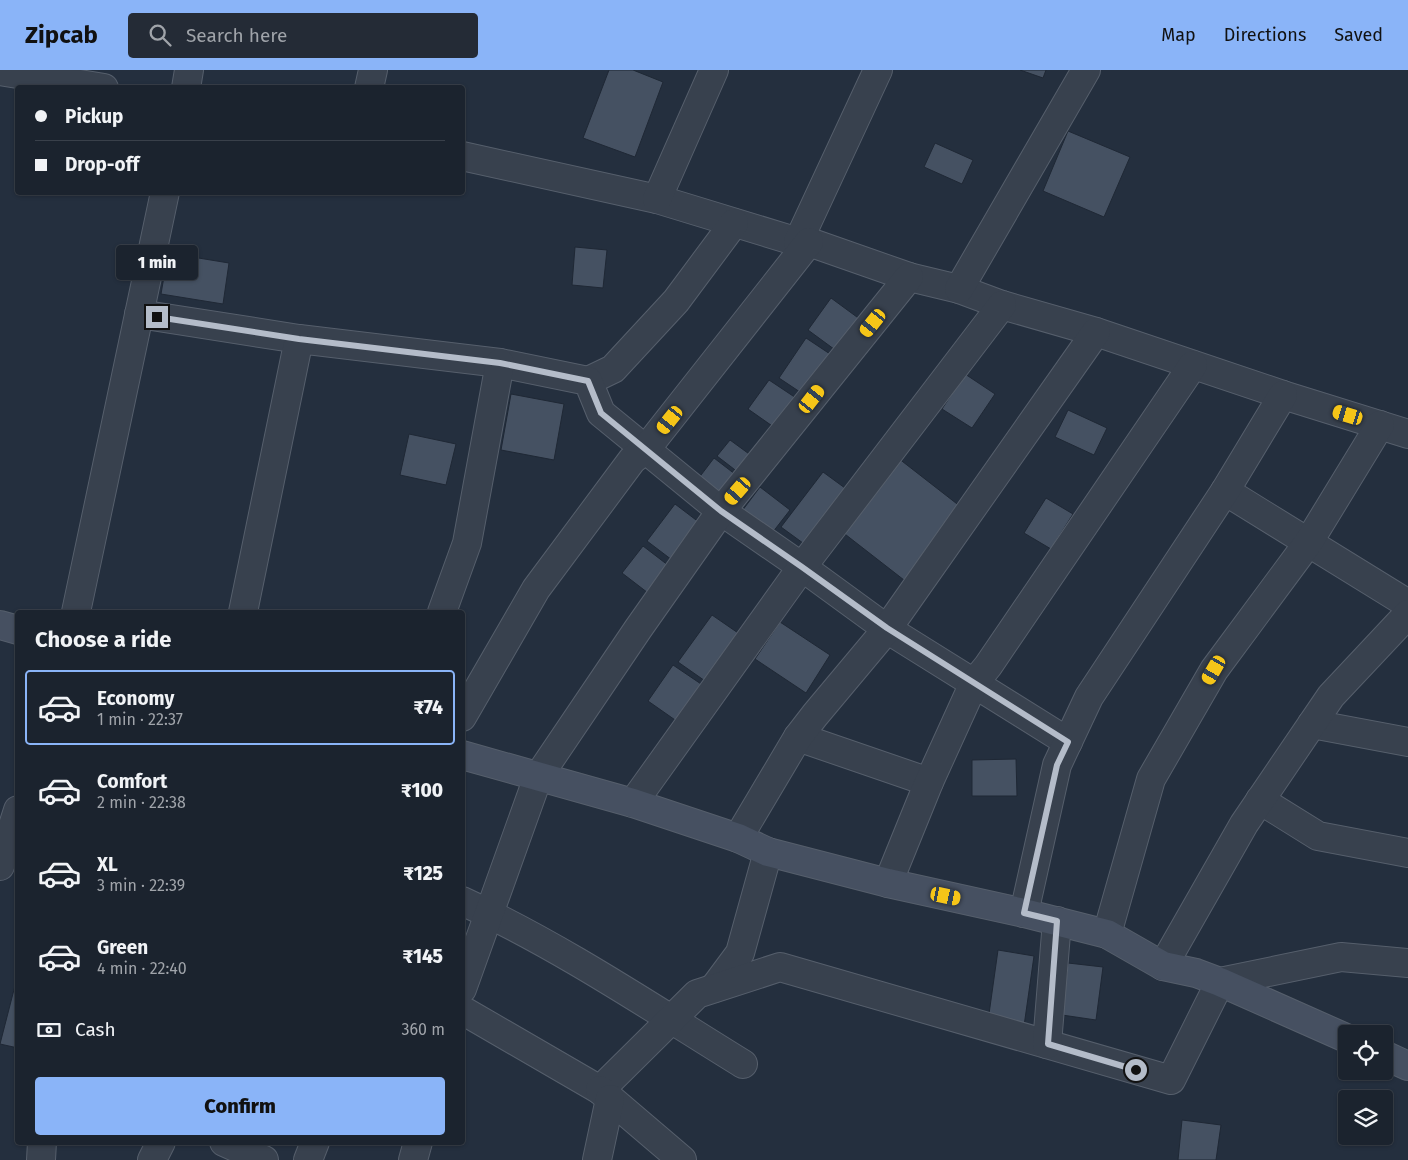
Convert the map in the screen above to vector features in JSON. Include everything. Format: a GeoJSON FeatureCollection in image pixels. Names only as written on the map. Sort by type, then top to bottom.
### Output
{"type":"FeatureCollection","features":[{"type":"Feature","properties":{"kind":"street"},"geometry":{"type":"LineString","coordinates":[[186,85],[189,70]]}},
{"type":"Feature","properties":{"kind":"street"},"geometry":{"type":"LineString","coordinates":[[370,85],[373,70]]}},
{"type":"Feature","properties":{"kind":"street"},"geometry":{"type":"LineString","coordinates":[[657,199],[714,70]]}},
{"type":"Feature","properties":{"kind":"street"},"geometry":{"type":"LineString","coordinates":[[465,713],[536,589],[632,460],[646,449],[804,242],[878,70]]}},
{"type":"Feature","properties":{"kind":"street"},"geometry":{"type":"LineString","coordinates":[[959,289],[1086,70]]}},
{"type":"Feature","properties":{"kind":"street"},"geometry":{"type":"LineString","coordinates":[[0,71],[86,85]]}},
{"type":"Feature","properties":{"kind":"street"},"geometry":{"type":"LineString","coordinates":[[465,157],[657,199],[804,242],[909,277],[959,289],[1002,305],[1096,332],[1283,395],[1408,434]]}},
{"type":"Feature","properties":{"kind":"street"},"geometry":{"type":"LineString","coordinates":[[76,610],[164,195]]}},
{"type":"Feature","properties":{"kind":"street"},"geometry":{"type":"LineString","coordinates":[[139,314],[299,339],[500,363],[588,381],[614,369],[676,302],[734,223]]}},
{"type":"Feature","properties":{"kind":"street"},"geometry":{"type":"LineString","coordinates":[[465,981],[538,777],[721,511],[909,277]]}},
{"type":"Feature","properties":{"kind":"street"},"geometry":{"type":"LineString","coordinates":[[633,803],[802,567],[1002,305]]}},
{"type":"Feature","properties":{"kind":"street"},"geometry":{"type":"LineString","coordinates":[[738,838],[798,737],[887,628],[1096,332]]}},
{"type":"Feature","properties":{"kind":"street"},"geometry":{"type":"LineString","coordinates":[[243,610],[299,339]]}},
{"type":"Feature","properties":{"kind":"street"},"geometry":{"type":"LineString","coordinates":[[443,610],[467,543],[500,363]]}},
{"type":"Feature","properties":{"kind":"street"},"geometry":{"type":"LineString","coordinates":[[888,883],[929,782],[974,683],[988,666],[1193,365]]}},
{"type":"Feature","properties":{"kind":"street"},"geometry":{"type":"LineString","coordinates":[[588,381],[601,413],[721,511],[887,628],[1068,742]]}},
{"type":"Feature","properties":{"kind":"street"},"geometry":{"type":"LineString","coordinates":[[1024,913],[1057,765],[1089,697],[1225,491],[1283,395]]}},
{"type":"Feature","properties":{"kind":"street"},"geometry":{"type":"LineString","coordinates":[[1107,934],[1150,779],[1214,670],[1308,543],[1380,425]]}},
{"type":"Feature","properties":{"kind":"street"},"geometry":{"type":"LineString","coordinates":[[1225,491],[1408,604]]}},
{"type":"Feature","properties":{"kind":"street"},"geometry":{"type":"LineString","coordinates":[[1163,966],[1244,824],[1331,696],[1408,614]]}},
{"type":"Feature","properties":{"kind":"street"},"geometry":{"type":"LineString","coordinates":[[0,625],[15,629]]}},
{"type":"Feature","properties":{"kind":"street"},"geometry":{"type":"LineString","coordinates":[[1312,724],[1408,742]]}},
{"type":"Feature","properties":{"kind":"street"},"geometry":{"type":"LineString","coordinates":[[798,737],[929,782]]}},
{"type":"Feature","properties":{"kind":"street"},"geometry":{"type":"LineString","coordinates":[[465,756],[633,803],[738,838],[768,852],[888,883],[1024,913],[1107,934],[1163,966],[1196,973],[1220,982],[1338,1034]]}},
{"type":"Feature","properties":{"kind":"street"},"geometry":{"type":"LineString","coordinates":[[1260,800],[1318,836],[1408,853]]}},
{"type":"Feature","properties":{"kind":"street"},"geometry":{"type":"LineString","coordinates":[[0,866],[13,812]]}},
{"type":"Feature","properties":{"kind":"street"},"geometry":{"type":"LineString","coordinates":[[714,988],[740,953],[768,852]]}},
{"type":"Feature","properties":{"kind":"street"},"geometry":{"type":"LineString","coordinates":[[465,902],[490,913],[596,973],[743,1064]]}},
{"type":"Feature","properties":{"kind":"street"},"geometry":{"type":"LineString","coordinates":[[1048,1044],[1057,921]]}},
{"type":"Feature","properties":{"kind":"street"},"geometry":{"type":"LineString","coordinates":[[1220,982],[1341,957],[1408,963]]}},
{"type":"Feature","properties":{"kind":"street"},"geometry":{"type":"LineString","coordinates":[[597,1160],[605,1095],[671,1019],[697,994],[780,967],[1171,1080],[1220,982]]}},
{"type":"Feature","properties":{"kind":"street"},"geometry":{"type":"LineString","coordinates":[[465,1012],[605,1095],[682,1160]]}},
{"type":"Feature","properties":{"kind":"street"},"geometry":{"type":"LineString","coordinates":[[1393,1059],[1408,1066]]}},
{"type":"Feature","properties":{"kind":"street"},"geometry":{"type":"LineString","coordinates":[[40,1160],[42,1145]]}},
{"type":"Feature","properties":{"kind":"street"},"geometry":{"type":"LineString","coordinates":[[152,1160],[160,1145]]}},
{"type":"Feature","properties":{"kind":"street"},"geometry":{"type":"LineString","coordinates":[[231,1145],[264,1160]]}},
{"type":"Feature","properties":{"kind":"street"},"geometry":{"type":"LineString","coordinates":[[308,1160],[314,1145]]}},
{"type":"Feature","properties":{"kind":"street"},"geometry":{"type":"LineString","coordinates":[[413,1160],[417,1145]]}},
{"type":"Feature","properties":{"kind":"building"},"geometry":{"type":"Polygon","coordinates":[[[609,70],[633,70],[663,82],[635,157],[583,138],[609,70]]]}},
{"type":"Feature","properties":{"kind":"building"},"geometry":{"type":"Polygon","coordinates":[[[1020,70],[1046,70],[1043,78],[1020,70]]]}},
{"type":"Feature","properties":{"kind":"building"},"geometry":{"type":"Polygon","coordinates":[[[1068,131],[1130,157],[1104,217],[1043,191],[1068,131]]]}},
{"type":"Feature","properties":{"kind":"building"},"geometry":{"type":"Polygon","coordinates":[[[935,143],[973,160],[962,184],[924,167],[935,143]]]}},
{"type":"Feature","properties":{"kind":"building"},"geometry":{"type":"Polygon","coordinates":[[[575,247],[607,250],[603,288],[572,285],[575,247]]]}},
{"type":"Feature","properties":{"kind":"building"},"geometry":{"type":"Polygon","coordinates":[[[168,253],[229,263],[223,304],[161,294],[168,253]]]}},
{"type":"Feature","properties":{"kind":"building"},"geometry":{"type":"Polygon","coordinates":[[[831,298],[861,320],[838,352],[808,330],[831,298]]]}},
{"type":"Feature","properties":{"kind":"building"},"geometry":{"type":"Polygon","coordinates":[[[806,338],[833,356],[806,396],[779,378],[806,338]]]}},
{"type":"Feature","properties":{"kind":"building"},"geometry":{"type":"Polygon","coordinates":[[[965,374],[995,394],[972,428],[942,409],[965,374]]]}},
{"type":"Feature","properties":{"kind":"building"},"geometry":{"type":"Polygon","coordinates":[[[769,380],[799,400],[778,430],[748,409],[769,380]]]}},
{"type":"Feature","properties":{"kind":"building"},"geometry":{"type":"Polygon","coordinates":[[[511,394],[564,404],[554,460],[501,450],[511,394]]]}},
{"type":"Feature","properties":{"kind":"building"},"geometry":{"type":"Polygon","coordinates":[[[1068,410],[1107,428],[1094,455],[1055,437],[1068,410]]]}},
{"type":"Feature","properties":{"kind":"building"},"geometry":{"type":"Polygon","coordinates":[[[409,434],[456,444],[446,485],[400,475],[409,434]]]}},
{"type":"Feature","properties":{"kind":"building"},"geometry":{"type":"Polygon","coordinates":[[[730,440],[756,459],[743,476],[717,456],[730,440]]]}},
{"type":"Feature","properties":{"kind":"building"},"geometry":{"type":"Polygon","coordinates":[[[714,458],[740,478],[724,499],[698,479],[714,458]]]}},
{"type":"Feature","properties":{"kind":"building"},"geometry":{"type":"Polygon","coordinates":[[[898,458],[961,507],[904,580],[841,531],[898,458]]]}},
{"type":"Feature","properties":{"kind":"building"},"geometry":{"type":"Polygon","coordinates":[[[823,472],[849,491],[807,546],[781,527],[823,472]]]}},
{"type":"Feature","properties":{"kind":"building"},"geometry":{"type":"Polygon","coordinates":[[[760,487],[790,510],[769,537],[739,515],[760,487]]]}},
{"type":"Feature","properties":{"kind":"building"},"geometry":{"type":"Polygon","coordinates":[[[1046,498],[1073,514],[1051,549],[1024,533],[1046,498]]]}},
{"type":"Feature","properties":{"kind":"building"},"geometry":{"type":"Polygon","coordinates":[[[675,504],[704,526],[676,563],[647,541],[675,504]]]}},
{"type":"Feature","properties":{"kind":"building"},"geometry":{"type":"Polygon","coordinates":[[[643,546],[673,569],[652,596],[622,573],[643,546]]]}},
{"type":"Feature","properties":{"kind":"building"},"geometry":{"type":"Polygon","coordinates":[[[712,615],[741,635],[708,683],[678,662],[712,615]]]}},
{"type":"Feature","properties":{"kind":"building"},"geometry":{"type":"Polygon","coordinates":[[[780,622],[830,655],[806,693],[755,659],[780,622]]]}},
{"type":"Feature","properties":{"kind":"building"},"geometry":{"type":"Polygon","coordinates":[[[673,665],[704,686],[678,722],[648,701],[673,665]]]}},
{"type":"Feature","properties":{"kind":"building"},"geometry":{"type":"Polygon","coordinates":[[[1016,759],[1017,796],[972,796],[972,760],[1016,759]]]}},
{"type":"Feature","properties":{"kind":"building"},"geometry":{"type":"Polygon","coordinates":[[[998,950],[1034,956],[1024,1026],[988,1021],[998,950]]]}},
{"type":"Feature","properties":{"kind":"building"},"geometry":{"type":"Polygon","coordinates":[[[1068,963],[1103,967],[1096,1020],[1062,1015],[1068,963]]]}},
{"type":"Feature","properties":{"kind":"building"},"geometry":{"type":"Polygon","coordinates":[[[15,986],[15,1047],[0,1044],[15,986]]]}},
{"type":"Feature","properties":{"kind":"building"},"geometry":{"type":"Polygon","coordinates":[[[1182,1120],[1221,1125],[1216,1160],[1178,1160],[1182,1120]]]}},
{"type":"Feature","properties":{"kind":"route"},"geometry":{"type":"LineString","coordinates":[[157,317],[299,339],[500,363],[588,381],[601,413],[721,511],[887,628],[1068,742],[1057,765],[1024,913],[1057,921],[1048,1044],[1136,1070]]}}]}
